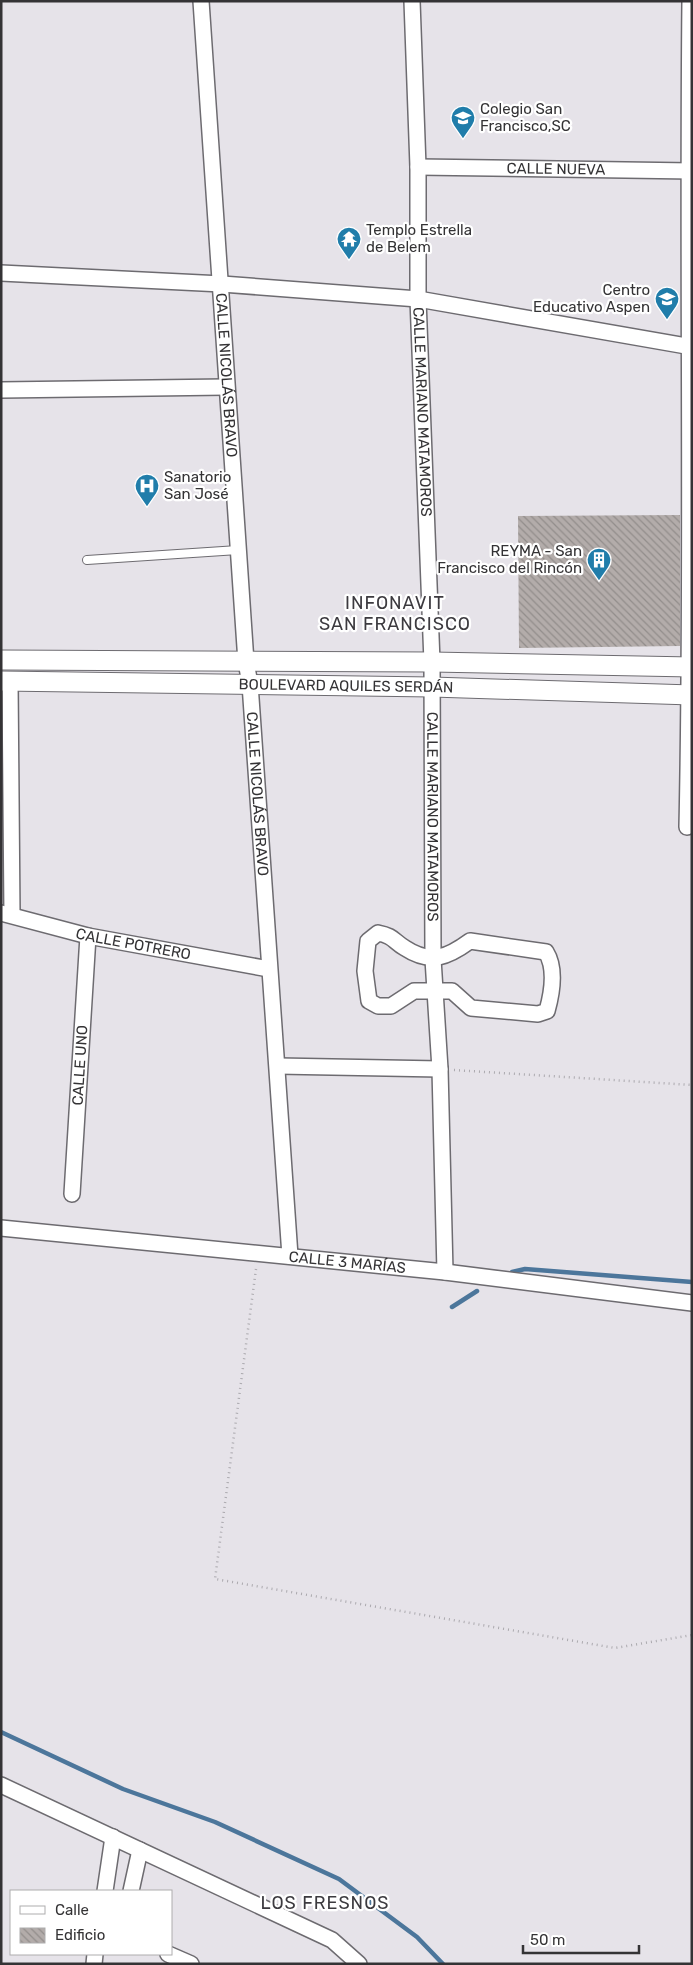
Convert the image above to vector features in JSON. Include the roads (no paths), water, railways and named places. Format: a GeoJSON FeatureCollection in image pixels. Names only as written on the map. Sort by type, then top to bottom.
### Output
{"type":"FeatureCollection","features":[{"type":"Feature","properties":{"kind":"street","name":"CALLE NICOLÁS BRAVO"},"geometry":{"type":"LineString","coordinates":[[200,1],[222,284],[226,387],[246,662],[250,684],[268,969],[278,1066],[290,1256]]}},
{"type":"Feature","properties":{"kind":"street","name":"CALLE MARIANO MATAMOROS"},"geometry":{"type":"LineString","coordinates":[[412,1],[418,167],[418,299],[432,662],[433,959],[440,1069],[445,1272]]}},
{"type":"Feature","properties":{"kind":"street"},"geometry":{"type":"LineString","coordinates":[[687,827],[691,695],[690,1]]}},
{"type":"Feature","properties":{"kind":"street","name":"CALLE NUEVA"},"geometry":{"type":"LineString","coordinates":[[418,167],[690,171]]}},
{"type":"Feature","properties":{"kind":"street"},"geometry":{"type":"LineString","coordinates":[[1,273],[222,284],[418,299],[690,347]]}},
{"type":"Feature","properties":{"kind":"street"},"geometry":{"type":"LineString","coordinates":[[1,390],[226,387]]}},
{"type":"Feature","properties":{"kind":"street","name":"BOULEVARD AQUILES SERDÁN"},"geometry":{"type":"LineString","coordinates":[[1,660],[432,662],[691,667]]}},
{"type":"Feature","properties":{"kind":"street"},"geometry":{"type":"LineString","coordinates":[[6,681],[6,914]]}},
{"type":"Feature","properties":{"kind":"street","name":"BOULEVARD AQUILES SERDÁN"},"geometry":{"type":"LineString","coordinates":[[6,681],[432,687],[691,695]]}},
{"type":"Feature","properties":{"kind":"street","name":"CALLE POTRERO"},"geometry":{"type":"LineString","coordinates":[[6,914],[88,936],[268,969]]}},
{"type":"Feature","properties":{"kind":"street"},"geometry":{"type":"LineString","coordinates":[[378,933],[390,935],[405,949],[433,959],[450,955],[470,941],[546,952],[552,961],[551,997],[547,1011],[538,1014],[471,1008],[452,991],[435,990],[414,991],[391,1006],[378,1006],[369,1001],[365,971],[368,941],[378,933]]}},
{"type":"Feature","properties":{"kind":"street","name":"CALLE UNO"},"geometry":{"type":"LineString","coordinates":[[72,1194],[88,936]]}},
{"type":"Feature","properties":{"kind":"street"},"geometry":{"type":"LineString","coordinates":[[278,1066],[440,1069]]}},
{"type":"Feature","properties":{"kind":"street","name":"CALLE 3 MARÍAS"},"geometry":{"type":"LineString","coordinates":[[1,1228],[445,1272],[692,1303]]}},
{"type":"Feature","properties":{"kind":"street"},"geometry":{"type":"LineString","coordinates":[[1,1785],[332,1940],[359,1964]]}},
{"type":"Feature","properties":{"kind":"street"},"geometry":{"type":"LineString","coordinates":[[105,1890],[114,1837]]}},
{"type":"Feature","properties":{"kind":"street"},"geometry":{"type":"LineString","coordinates":[[131,1890],[140,1850]]}},
{"type":"Feature","properties":{"kind":"street"},"geometry":{"type":"LineString","coordinates":[[170,1955],[192,1964]]}},
{"type":"Feature","properties":{"kind":"lane"},"geometry":{"type":"LineString","coordinates":[[87,560],[238,550]]}},
{"type":"Feature","properties":{"kind":"waterway"},"geometry":{"type":"LineString","coordinates":[[512,1272],[525,1269],[692,1282]]}},
{"type":"Feature","properties":{"kind":"waterway"},"geometry":{"type":"LineString","coordinates":[[452,1307],[477,1291]]}},
{"type":"Feature","properties":{"kind":"waterway"},"geometry":{"type":"LineString","coordinates":[[1,1732],[123,1789],[215,1822],[339,1879],[417,1937],[443,1964]]}},
{"type":"Feature","properties":{"kind":"place","name":"Colegio San Francisco,SC"},"geometry":{"type":"Point","coordinates":[463,139]}},
{"type":"Feature","properties":{"kind":"place","name":"Templo Estrella de Belem"},"geometry":{"type":"Point","coordinates":[349,260]}},
{"type":"Feature","properties":{"kind":"place","name":"Centro Educativo Aspen"},"geometry":{"type":"Point","coordinates":[667,320]}},
{"type":"Feature","properties":{"kind":"place","name":"Sanatorio San José"},"geometry":{"type":"Point","coordinates":[147,507]}},
{"type":"Feature","properties":{"kind":"place","name":"REYMA - San Francisco del Rincón"},"geometry":{"type":"Point","coordinates":[599,581]}},
{"type":"Feature","properties":{"kind":"district","name":"INFONAVIT SAN FRANCISCO"},"geometry":{"type":"Point","coordinates":[395,613]}},
{"type":"Feature","properties":{"kind":"district","name":"LOS FRESNOS"},"geometry":{"type":"Point","coordinates":[325,1903]}}]}
